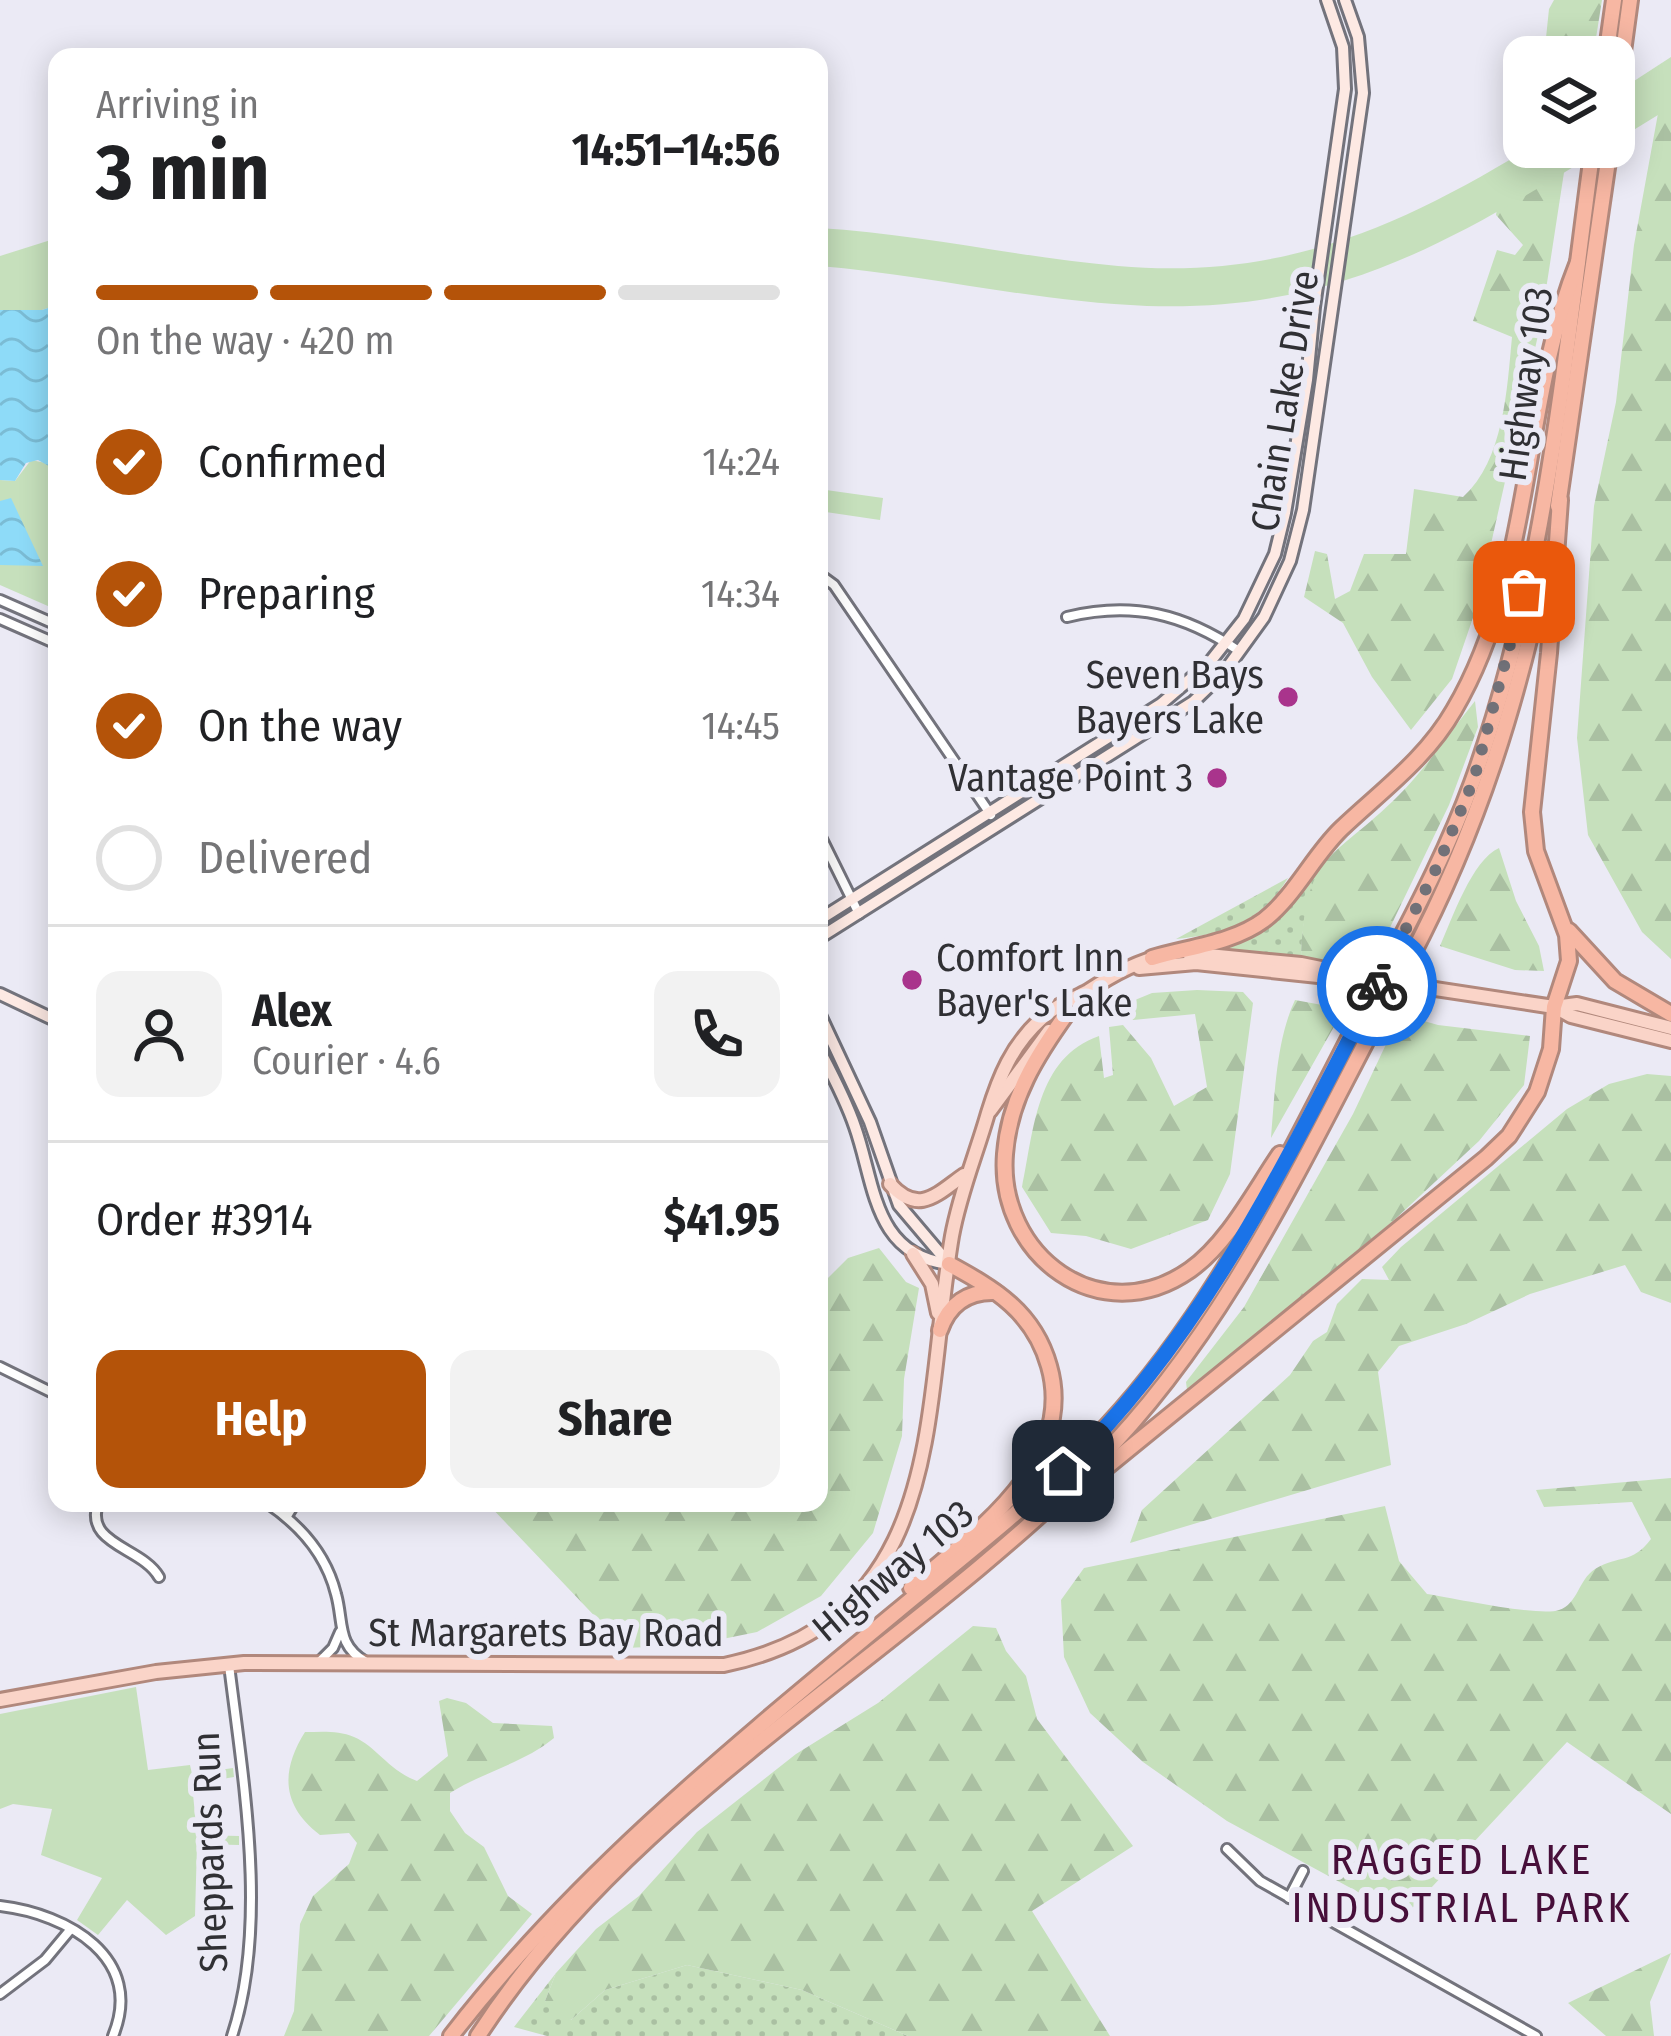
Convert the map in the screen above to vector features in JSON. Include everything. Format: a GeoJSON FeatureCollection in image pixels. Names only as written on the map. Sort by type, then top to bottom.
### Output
{"type":"FeatureCollection","features":[{"type":"Feature","properties":{"kind":"highway"},"geometry":{"type":"LineString","coordinates":[[1609,36],[1614,0]]}},
{"type":"Feature","properties":{"kind":"highway"},"geometry":{"type":"LineString","coordinates":[[1625,36],[1630,0]]}},
{"type":"Feature","properties":{"kind":"highway","name":"Highway 103"},"geometry":{"type":"LineString","coordinates":[[451,2036],[519,1954],[609,1860],[753,1731],[1040,1491],[1126,1406],[1215,1287],[1391,957],[1462,809],[1501,688],[1544,496],[1591,168]]}},
{"type":"Feature","properties":{"kind":"highway","name":"Highway 103"},"geometry":{"type":"LineString","coordinates":[[478,2036],[541,1953],[652,1839],[1011,1538],[1116,1440],[1206,1329],[1258,1246],[1466,844],[1497,762],[1531,637],[1559,500],[1607,168]]}},
{"type":"Feature","properties":{"kind":"highway"},"geometry":{"type":"LineString","coordinates":[[1152,958],[1228,938],[1265,919],[1324,846],[1407,770],[1455,709],[1488,638],[1517,528],[1556,315],[1578,262]]}},
{"type":"Feature","properties":{"kind":"highway"},"geometry":{"type":"LineString","coordinates":[[1011,1538],[1026,1533],[1218,1378],[1508,1136],[1526,1114],[1551,1049],[1554,1007],[1570,955],[1568,935],[1536,851],[1532,812],[1550,653],[1559,500]]}},
{"type":"Feature","properties":{"kind":"highway"},"geometry":{"type":"LineString","coordinates":[[1559,917],[1602,970],[1671,1014]]}},
{"type":"Feature","properties":{"kind":"highway"},"geometry":{"type":"LineString","coordinates":[[1068,1012],[1018,1095],[1008,1133],[1005,1186],[1012,1216],[1030,1248],[1058,1272],[1086,1286],[1116,1292],[1146,1289],[1196,1266],[1220,1240],[1322,1090]]}},
{"type":"Feature","properties":{"kind":"highway"},"geometry":{"type":"LineString","coordinates":[[753,1731],[975,1532],[1015,1491],[1039,1457],[1053,1420],[1052,1378],[1032,1328],[1002,1294],[949,1264]]}},
{"type":"Feature","properties":{"kind":"highway"},"geometry":{"type":"LineString","coordinates":[[940,1330],[949,1311],[964,1298],[983,1292],[1002,1294]]}},
{"type":"Feature","properties":{"kind":"main road","name":"St Margarets Bay Road"},"geometry":{"type":"LineString","coordinates":[[0,1700],[156,1672],[229,1665],[693,1668],[740,1662],[800,1639],[839,1613],[862,1590],[905,1524],[930,1412],[965,1174],[998,1079],[1025,1036],[1058,1005],[1152,958],[1192,952],[1240,955],[1554,1007],[1577,1004],[1671,1028]]}},
{"type":"Feature","properties":{"kind":"main road","name":"St Margarets Bay Road"},"geometry":{"type":"LineString","coordinates":[[1136,968],[1196,963],[1357,983],[1388,982]]}},
{"type":"Feature","properties":{"kind":"main road","name":"St Margarets Bay Road"},"geometry":{"type":"LineString","coordinates":[[988,1113],[1039,1042],[1082,994]]}},
{"type":"Feature","properties":{"kind":"main road","name":"St Margarets Bay Road"},"geometry":{"type":"LineString","coordinates":[[1554,1007],[1571,1016],[1671,1041]]}},
{"type":"Feature","properties":{"kind":"main road"},"geometry":{"type":"LineString","coordinates":[[890,1184],[906,1198],[919,1201],[938,1195],[965,1174]]}},
{"type":"Feature","properties":{"kind":"main road"},"geometry":{"type":"LineString","coordinates":[[913,1254],[932,1284],[940,1330]]}},
{"type":"Feature","properties":{"kind":"street","name":"Chain Lake Drive"},"geometry":{"type":"LineString","coordinates":[[828,914],[1188,684],[1227,643],[1262,586],[1275,554],[1304,401],[1345,89],[1343,47],[1327,0]]}},
{"type":"Feature","properties":{"kind":"street","name":"Chain Lake Drive"},"geometry":{"type":"LineString","coordinates":[[828,933],[1166,722],[1210,687],[1240,652],[1277,592],[1303,510],[1363,93],[1362,55],[1345,0]]}},
{"type":"Feature","properties":{"kind":"street"},"geometry":{"type":"LineString","coordinates":[[828,581],[1000,825]]}},
{"type":"Feature","properties":{"kind":"street"},"geometry":{"type":"LineString","coordinates":[[0,600],[48,621]]}},
{"type":"Feature","properties":{"kind":"street"},"geometry":{"type":"LineString","coordinates":[[1067,617],[1111,609],[1146,610],[1188,621],[1240,652]]}},
{"type":"Feature","properties":{"kind":"street"},"geometry":{"type":"LineString","coordinates":[[0,619],[48,640]]}},
{"type":"Feature","properties":{"kind":"street"},"geometry":{"type":"LineString","coordinates":[[828,852],[859,914]]}},
{"type":"Feature","properties":{"kind":"street"},"geometry":{"type":"LineString","coordinates":[[0,994],[48,1017]]}},
{"type":"Feature","properties":{"kind":"street"},"geometry":{"type":"LineString","coordinates":[[828,1032],[870,1122],[904,1215],[949,1264]]}},
{"type":"Feature","properties":{"kind":"street"},"geometry":{"type":"LineString","coordinates":[[828,1069],[854,1125],[880,1213],[913,1254],[949,1264]]}},
{"type":"Feature","properties":{"kind":"street"},"geometry":{"type":"LineString","coordinates":[[0,1367],[48,1391]]}},
{"type":"Feature","properties":{"kind":"street"},"geometry":{"type":"LineString","coordinates":[[95,1512],[100,1532],[148,1562],[159,1577]]}},
{"type":"Feature","properties":{"kind":"street"},"geometry":{"type":"LineString","coordinates":[[281,1512],[303,1531],[324,1564],[336,1592],[340,1631],[350,1650],[370,1664]]}},
{"type":"Feature","properties":{"kind":"street"},"geometry":{"type":"LineString","coordinates":[[287,1516],[289,1512]]}},
{"type":"Feature","properties":{"kind":"street"},"geometry":{"type":"LineString","coordinates":[[316,1664],[329,1654],[340,1631]]}},
{"type":"Feature","properties":{"kind":"street","name":"Sheppards Run"},"geometry":{"type":"LineString","coordinates":[[229,1665],[245,1790],[249,1930],[246,1979],[232,2036]]}},
{"type":"Feature","properties":{"kind":"street"},"geometry":{"type":"LineString","coordinates":[[1227,1849],[1259,1881],[1536,2036]]}},
{"type":"Feature","properties":{"kind":"street"},"geometry":{"type":"LineString","coordinates":[[1289,1898],[1303,1870]]}},
{"type":"Feature","properties":{"kind":"street"},"geometry":{"type":"LineString","coordinates":[[0,1906],[34,1913],[102,1951],[124,1997],[113,2036]]}},
{"type":"Feature","properties":{"kind":"street"},"geometry":{"type":"LineString","coordinates":[[0,1994],[45,1960],[70,1930]]}},
{"type":"Feature","properties":{"kind":"green space"},"geometry":{"type":"Polygon","coordinates":[[[1554,0],[1602,0],[1596,36],[1546,36],[1554,0]]]}},
{"type":"Feature","properties":{"kind":"green space"},"geometry":{"type":"Polygon","coordinates":[[[1671,57],[1671,107],[1635,129],[1635,80],[1671,57]]]}},
{"type":"Feature","properties":{"kind":"green space"},"geometry":{"type":"Polygon","coordinates":[[[1671,100],[1671,959],[1642,932],[1588,835],[1577,738],[1594,506],[1616,402],[1634,245],[1659,108],[1671,100]]]}},
{"type":"Feature","properties":{"kind":"green space"},"geometry":{"type":"Polygon","coordinates":[[[1503,163],[1503,168],[1571,168],[1443,241],[1335,283],[1277,297],[1215,305],[1106,304],[828,267],[828,229],[1118,266],[1232,265],[1335,243],[1433,202],[1503,163]]]}},
{"type":"Feature","properties":{"kind":"green space"},"geometry":{"type":"Polygon","coordinates":[[[1565,168],[1541,322],[1477,606],[1452,679],[1411,730],[1372,677],[1343,623],[1304,597],[1315,551],[1327,554],[1335,599],[1350,591],[1364,554],[1406,554],[1414,489],[1463,497],[1487,464],[1501,423],[1512,337],[1473,321],[1497,250],[1515,255],[1523,245],[1496,215],[1498,202],[1565,168]]]}},
{"type":"Feature","properties":{"kind":"green space"},"geometry":{"type":"Polygon","coordinates":[[[48,241],[48,308],[0,310],[0,256],[48,241]]]}},
{"type":"Feature","properties":{"kind":"green space"},"geometry":{"type":"Polygon","coordinates":[[[31,460],[48,464],[48,606],[0,585],[0,480],[15,481],[31,460]]]}},
{"type":"Feature","properties":{"kind":"green space"},"geometry":{"type":"Polygon","coordinates":[[[828,490],[883,498],[880,520],[828,512],[828,490]]]}},
{"type":"Feature","properties":{"kind":"green space"},"geometry":{"type":"Polygon","coordinates":[[[1475,701],[1478,727],[1449,805],[1371,967],[1301,960],[1308,897],[1326,861],[1409,784],[1475,701]]]}},
{"type":"Feature","properties":{"kind":"green space"},"geometry":{"type":"Polygon","coordinates":[[[1348,837],[1325,864],[1311,892],[1301,960],[1221,947],[1270,923],[1294,899],[1320,859],[1348,837]]]}},
{"type":"Feature","properties":{"kind":"green space"},"geometry":{"type":"Polygon","coordinates":[[[1499,848],[1516,901],[1539,946],[1544,971],[1515,970],[1440,946],[1472,877],[1499,848]]]}},
{"type":"Feature","properties":{"kind":"green space"},"geometry":{"type":"Polygon","coordinates":[[[1288,878],[1266,905],[1241,923],[1176,939],[1288,878]]]}},
{"type":"Feature","properties":{"kind":"green space"},"geometry":{"type":"Polygon","coordinates":[[[1243,992],[1253,1003],[1230,1174],[1208,1220],[1131,1249],[1086,1236],[1051,1233],[1022,1187],[1035,1120],[1050,1078],[1078,1046],[1099,1036],[1104,1078],[1113,1075],[1109,1027],[1123,1025],[1151,1058],[1174,1106],[1207,1087],[1195,1014],[1133,1020],[1118,1007],[1152,993],[1243,992]]]}},
{"type":"Feature","properties":{"kind":"green space"},"geometry":{"type":"Polygon","coordinates":[[[1295,1000],[1344,1009],[1271,1138],[1280,1050],[1295,1000]]]}},
{"type":"Feature","properties":{"kind":"green space"},"geometry":{"type":"Polygon","coordinates":[[[1417,1019],[1530,1036],[1524,1085],[1479,1141],[1392,1222],[1187,1390],[1186,1382],[1244,1307],[1353,1114],[1389,1038],[1417,1019]]]}},
{"type":"Feature","properties":{"kind":"green space"},"geometry":{"type":"Polygon","coordinates":[[[1647,1074],[1671,1076],[1671,1303],[1641,1292],[1625,1265],[1530,1294],[1466,1324],[1399,1346],[1378,1372],[1391,1465],[1130,1543],[1142,1510],[1290,1375],[1313,1341],[1327,1332],[1337,1304],[1362,1279],[1389,1280],[1382,1267],[1401,1247],[1567,1109],[1609,1084],[1647,1074]]]}},
{"type":"Feature","properties":{"kind":"green space"},"geometry":{"type":"Polygon","coordinates":[[[879,1248],[906,1282],[919,1288],[904,1379],[902,1436],[873,1533],[821,1596],[757,1632],[693,1645],[625,1648],[496,1512],[828,1512],[828,1278],[848,1258],[879,1248]]]}},
{"type":"Feature","properties":{"kind":"green space"},"geometry":{"type":"Polygon","coordinates":[[[1671,1478],[1671,1814],[1567,1742],[1404,1917],[1227,1821],[1143,1762],[1090,1713],[1064,1657],[1061,1600],[1084,1568],[1385,1506],[1399,1561],[1427,1594],[1516,1609],[1559,1610],[1570,1603],[1595,1569],[1631,1556],[1651,1539],[1632,1502],[1544,1507],[1536,1490],[1671,1478]]]}},
{"type":"Feature","properties":{"kind":"green space"},"geometry":{"type":"Polygon","coordinates":[[[973,1626],[996,1628],[1006,1651],[1026,1676],[1037,1719],[1133,1846],[1032,1911],[1110,2036],[908,2036],[802,1990],[687,1965],[605,1990],[571,2020],[552,2015],[545,2001],[556,1973],[596,1929],[639,1896],[697,1832],[796,1754],[878,1703],[973,1626]]]}},
{"type":"Feature","properties":{"kind":"green space"},"geometry":{"type":"Polygon","coordinates":[[[136,1687],[148,1770],[190,1765],[192,1774],[233,1768],[234,1777],[192,1784],[197,1835],[239,1836],[239,1845],[197,1844],[195,1916],[166,1935],[127,1900],[98,1935],[77,1920],[102,1878],[41,1855],[52,1809],[13,1804],[0,1809],[0,1714],[136,1687]]]}},
{"type":"Feature","properties":{"kind":"green space"},"geometry":{"type":"Polygon","coordinates":[[[439,1701],[466,1703],[493,1723],[552,1726],[554,1738],[542,1747],[450,1793],[450,1811],[465,1833],[484,1847],[508,1896],[532,1914],[429,2036],[284,2036],[294,2011],[300,1924],[313,1896],[349,1864],[357,1843],[349,1833],[320,1835],[298,1812],[289,1788],[297,1747],[305,1732],[348,1735],[417,1781],[448,1756],[439,1701]]]}},
{"type":"Feature","properties":{"kind":"green space"},"geometry":{"type":"Polygon","coordinates":[[[1671,1953],[1650,2002],[1654,2036],[1606,2036],[1568,2003],[1671,1953]]]}},
{"type":"Feature","properties":{"kind":"green space"},"geometry":{"type":"Polygon","coordinates":[[[687,1965],[802,1990],[908,2036],[547,2036],[514,2027],[556,1973],[545,2001],[571,2020],[605,1990],[687,1965]]]}},
{"type":"Feature","properties":{"kind":"water"},"geometry":{"type":"Polygon","coordinates":[[[48,308],[48,466],[38,460],[26,463],[15,481],[0,480],[0,310],[48,308]]]}},
{"type":"Feature","properties":{"kind":"water"},"geometry":{"type":"Polygon","coordinates":[[[11,498],[43,566],[0,565],[0,501],[11,498]]]}},
{"type":"Feature","properties":{"kind":"way so far"},"geometry":{"type":"LineString","coordinates":[[1377,986],[1438,865],[1474,779],[1524,592]]}},
{"type":"Feature","properties":{"kind":"place","name":"Seven Bays Bayers Lake"},"geometry":{"type":"Point","coordinates":[1288,697]}},
{"type":"Feature","properties":{"kind":"place","name":"Vantage Point 3"},"geometry":{"type":"Point","coordinates":[1217,778]}},
{"type":"Feature","properties":{"kind":"place","name":"Comfort Inn Bayer's Lake"},"geometry":{"type":"Point","coordinates":[912,980]}},
{"type":"Feature","properties":{"kind":"district","name":"RAGGED LAKE INDUSTRIAL PARK"},"geometry":{"type":"Point","coordinates":[1462,1884]}},
{"type":"Feature","properties":{"kind":"route"},"geometry":{"type":"LineString","coordinates":[[1063,1471],[1145,1383],[1215,1287],[1377,986]]}}]}
